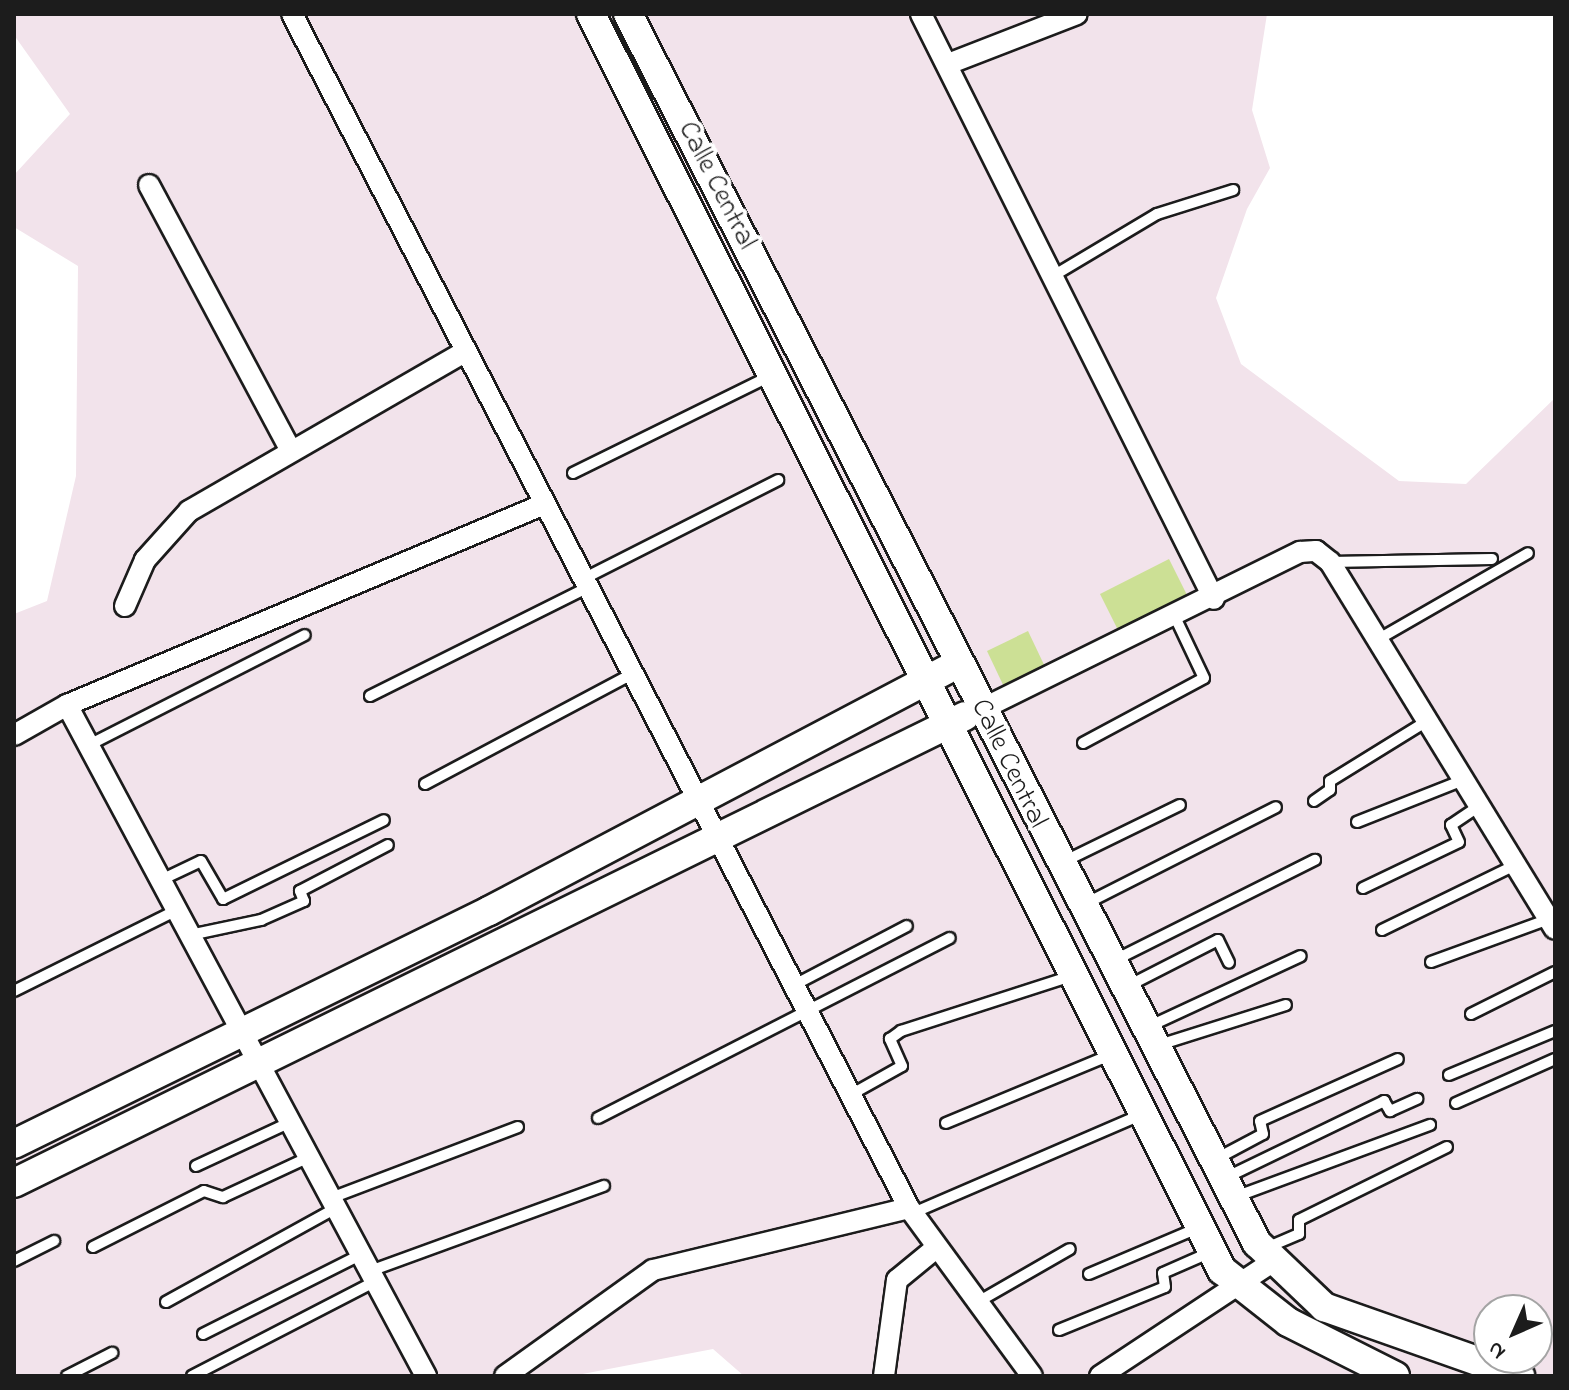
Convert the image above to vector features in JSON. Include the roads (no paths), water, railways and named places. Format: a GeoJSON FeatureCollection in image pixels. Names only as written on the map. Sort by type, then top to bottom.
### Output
{"type":"FeatureCollection","features":[{"type":"Feature","properties":{"kind":"street"},"geometry":{"type":"LineString","coordinates":[[292,14],[542,505],[702,796],[911,1211],[975,1303],[1032,1376]]}},
{"type":"Feature","properties":{"kind":"street","name":"Calle Central"},"geometry":{"type":"LineString","coordinates":[[591,14],[930,678],[1207,1239],[1237,1288],[1395,1376]]}},
{"type":"Feature","properties":{"kind":"street","name":"Calle Central"},"geometry":{"type":"LineString","coordinates":[[628,14],[982,709],[1069,887],[1266,1257],[1324,1307],[1520,1376]]}},
{"type":"Feature","properties":{"kind":"street"},"geometry":{"type":"LineString","coordinates":[[921,14],[1214,599]]}},
{"type":"Feature","properties":{"kind":"street"},"geometry":{"type":"LineString","coordinates":[[948,64],[1077,14]]}},
{"type":"Feature","properties":{"kind":"street"},"geometry":{"type":"LineString","coordinates":[[149,185],[290,449]]}},
{"type":"Feature","properties":{"kind":"street"},"geometry":{"type":"LineString","coordinates":[[125,606],[145,560],[189,511],[290,449],[463,353]]}},
{"type":"Feature","properties":{"kind":"street"},"geometry":{"type":"LineString","coordinates":[[14,735],[67,705],[542,505]]}},
{"type":"Feature","properties":{"kind":"street"},"geometry":{"type":"LineString","coordinates":[[14,1183],[720,834],[1214,599],[1300,552],[1330,562],[1552,924]]}},
{"type":"Feature","properties":{"kind":"street"},"geometry":{"type":"LineString","coordinates":[[14,1144],[243,1034],[958,664]]}},
{"type":"Feature","properties":{"kind":"street"},"geometry":{"type":"LineString","coordinates":[[67,705],[421,1371]]}},
{"type":"Feature","properties":{"kind":"street"},"geometry":{"type":"LineString","coordinates":[[1042,904],[1069,887]]}},
{"type":"Feature","properties":{"kind":"street"},"geometry":{"type":"LineString","coordinates":[[505,1376],[653,1270],[911,1211]]}},
{"type":"Feature","properties":{"kind":"street"},"geometry":{"type":"LineString","coordinates":[[884,1376],[897,1280],[936,1248]]}},
{"type":"Feature","properties":{"kind":"street"},"geometry":{"type":"LineString","coordinates":[[1100,1376],[1237,1288],[1266,1257]]}},
{"type":"Feature","properties":{"kind":"lane"},"geometry":{"type":"LineString","coordinates":[[1053,276],[1157,214],[1233,190]]}},
{"type":"Feature","properties":{"kind":"lane"},"geometry":{"type":"LineString","coordinates":[[573,473],[775,374]]}},
{"type":"Feature","properties":{"kind":"lane"},"geometry":{"type":"LineString","coordinates":[[370,696],[778,480]]}},
{"type":"Feature","properties":{"kind":"lane"},"geometry":{"type":"LineString","coordinates":[[1377,640],[1528,553]]}},
{"type":"Feature","properties":{"kind":"lane"},"geometry":{"type":"LineString","coordinates":[[1330,562],[1492,559]]}},
{"type":"Feature","properties":{"kind":"lane"},"geometry":{"type":"LineString","coordinates":[[1083,743],[1204,678],[1175,617]]}},
{"type":"Feature","properties":{"kind":"lane"},"geometry":{"type":"LineString","coordinates":[[89,745],[305,635]]}},
{"type":"Feature","properties":{"kind":"lane"},"geometry":{"type":"LineString","coordinates":[[425,784],[634,673]]}},
{"type":"Feature","properties":{"kind":"lane"},"geometry":{"type":"LineString","coordinates":[[1314,801],[1330,790],[1330,781],[1427,721]]}},
{"type":"Feature","properties":{"kind":"lane"},"geometry":{"type":"LineString","coordinates":[[1357,822],[1463,780]]}},
{"type":"Feature","properties":{"kind":"lane"},"geometry":{"type":"LineString","coordinates":[[1069,887],[1180,805]]}},
{"type":"Feature","properties":{"kind":"lane"},"geometry":{"type":"LineString","coordinates":[[1363,888],[1459,842],[1451,825],[1479,806]]}},
{"type":"Feature","properties":{"kind":"lane"},"geometry":{"type":"LineString","coordinates":[[1069,887],[1276,807]]}},
{"type":"Feature","properties":{"kind":"lane"},"geometry":{"type":"LineString","coordinates":[[161,880],[201,861],[223,899],[384,820]]}},
{"type":"Feature","properties":{"kind":"lane"},"geometry":{"type":"LineString","coordinates":[[190,935],[261,920],[304,901],[300,891],[388,845]]}},
{"type":"Feature","properties":{"kind":"lane"},"geometry":{"type":"LineString","coordinates":[[1110,962],[1315,860]]}},
{"type":"Feature","properties":{"kind":"lane"},"geometry":{"type":"LineString","coordinates":[[1382,930],[1515,865]]}},
{"type":"Feature","properties":{"kind":"lane"},"geometry":{"type":"LineString","coordinates":[[14,991],[177,910]]}},
{"type":"Feature","properties":{"kind":"lane"},"geometry":{"type":"LineString","coordinates":[[1431,962],[1552,924]]}},
{"type":"Feature","properties":{"kind":"lane"},"geometry":{"type":"LineString","coordinates":[[796,984],[907,926]]}},
{"type":"Feature","properties":{"kind":"lane"},"geometry":{"type":"LineString","coordinates":[[598,1118],[950,938]]}},
{"type":"Feature","properties":{"kind":"lane"},"geometry":{"type":"LineString","coordinates":[[1124,988],[1218,940],[1229,963]]}},
{"type":"Feature","properties":{"kind":"lane"},"geometry":{"type":"LineString","coordinates":[[1151,1037],[1301,956]]}},
{"type":"Feature","properties":{"kind":"lane"},"geometry":{"type":"LineString","coordinates":[[1471,1014],[1555,972]]}},
{"type":"Feature","properties":{"kind":"lane"},"geometry":{"type":"LineString","coordinates":[[852,1094],[902,1066],[890,1039],[901,1031],[1077,975]]}},
{"type":"Feature","properties":{"kind":"lane"},"geometry":{"type":"LineString","coordinates":[[1151,1037],[1286,1005]]}},
{"type":"Feature","properties":{"kind":"lane"},"geometry":{"type":"LineString","coordinates":[[1449,1075],[1555,1031]]}},
{"type":"Feature","properties":{"kind":"lane"},"geometry":{"type":"LineString","coordinates":[[946,1123],[1116,1052]]}},
{"type":"Feature","properties":{"kind":"lane"},"geometry":{"type":"LineString","coordinates":[[1225,1178],[1263,1134],[1260,1121],[1398,1059]]}},
{"type":"Feature","properties":{"kind":"lane"},"geometry":{"type":"LineString","coordinates":[[1456,1103],[1555,1059]]}},
{"type":"Feature","properties":{"kind":"lane"},"geometry":{"type":"LineString","coordinates":[[1225,1178],[1384,1101],[1390,1111],[1417,1099]]}},
{"type":"Feature","properties":{"kind":"lane"},"geometry":{"type":"LineString","coordinates":[[911,1211],[1146,1113]]}},
{"type":"Feature","properties":{"kind":"lane"},"geometry":{"type":"LineString","coordinates":[[196,1166],[291,1122]]}},
{"type":"Feature","properties":{"kind":"lane"},"geometry":{"type":"LineString","coordinates":[[1225,1178],[1430,1125]]}},
{"type":"Feature","properties":{"kind":"lane"},"geometry":{"type":"LineString","coordinates":[[166,1302],[334,1203],[518,1127]]}},
{"type":"Feature","properties":{"kind":"lane"},"geometry":{"type":"LineString","coordinates":[[1266,1257],[1299,1234],[1299,1220],[1447,1147]]}},
{"type":"Feature","properties":{"kind":"lane"},"geometry":{"type":"LineString","coordinates":[[93,1247],[204,1191],[223,1197],[309,1157]]}},
{"type":"Feature","properties":{"kind":"lane"},"geometry":{"type":"LineString","coordinates":[[203,1334],[369,1269],[604,1186]]}},
{"type":"Feature","properties":{"kind":"lane"},"geometry":{"type":"LineString","coordinates":[[1089,1274],[1207,1239]]}},
{"type":"Feature","properties":{"kind":"lane"},"geometry":{"type":"LineString","coordinates":[[1059,1330],[1165,1287],[1163,1273],[1207,1239]]}},
{"type":"Feature","properties":{"kind":"lane"},"geometry":{"type":"LineString","coordinates":[[14,1261],[54,1241]]}},
{"type":"Feature","properties":{"kind":"lane"},"geometry":{"type":"LineString","coordinates":[[975,1303],[1070,1249]]}},
{"type":"Feature","properties":{"kind":"lane"},"geometry":{"type":"LineString","coordinates":[[192,1376],[369,1269]]}},
{"type":"Feature","properties":{"kind":"lane"},"geometry":{"type":"LineString","coordinates":[[67,1376],[112,1353]]}}]}
